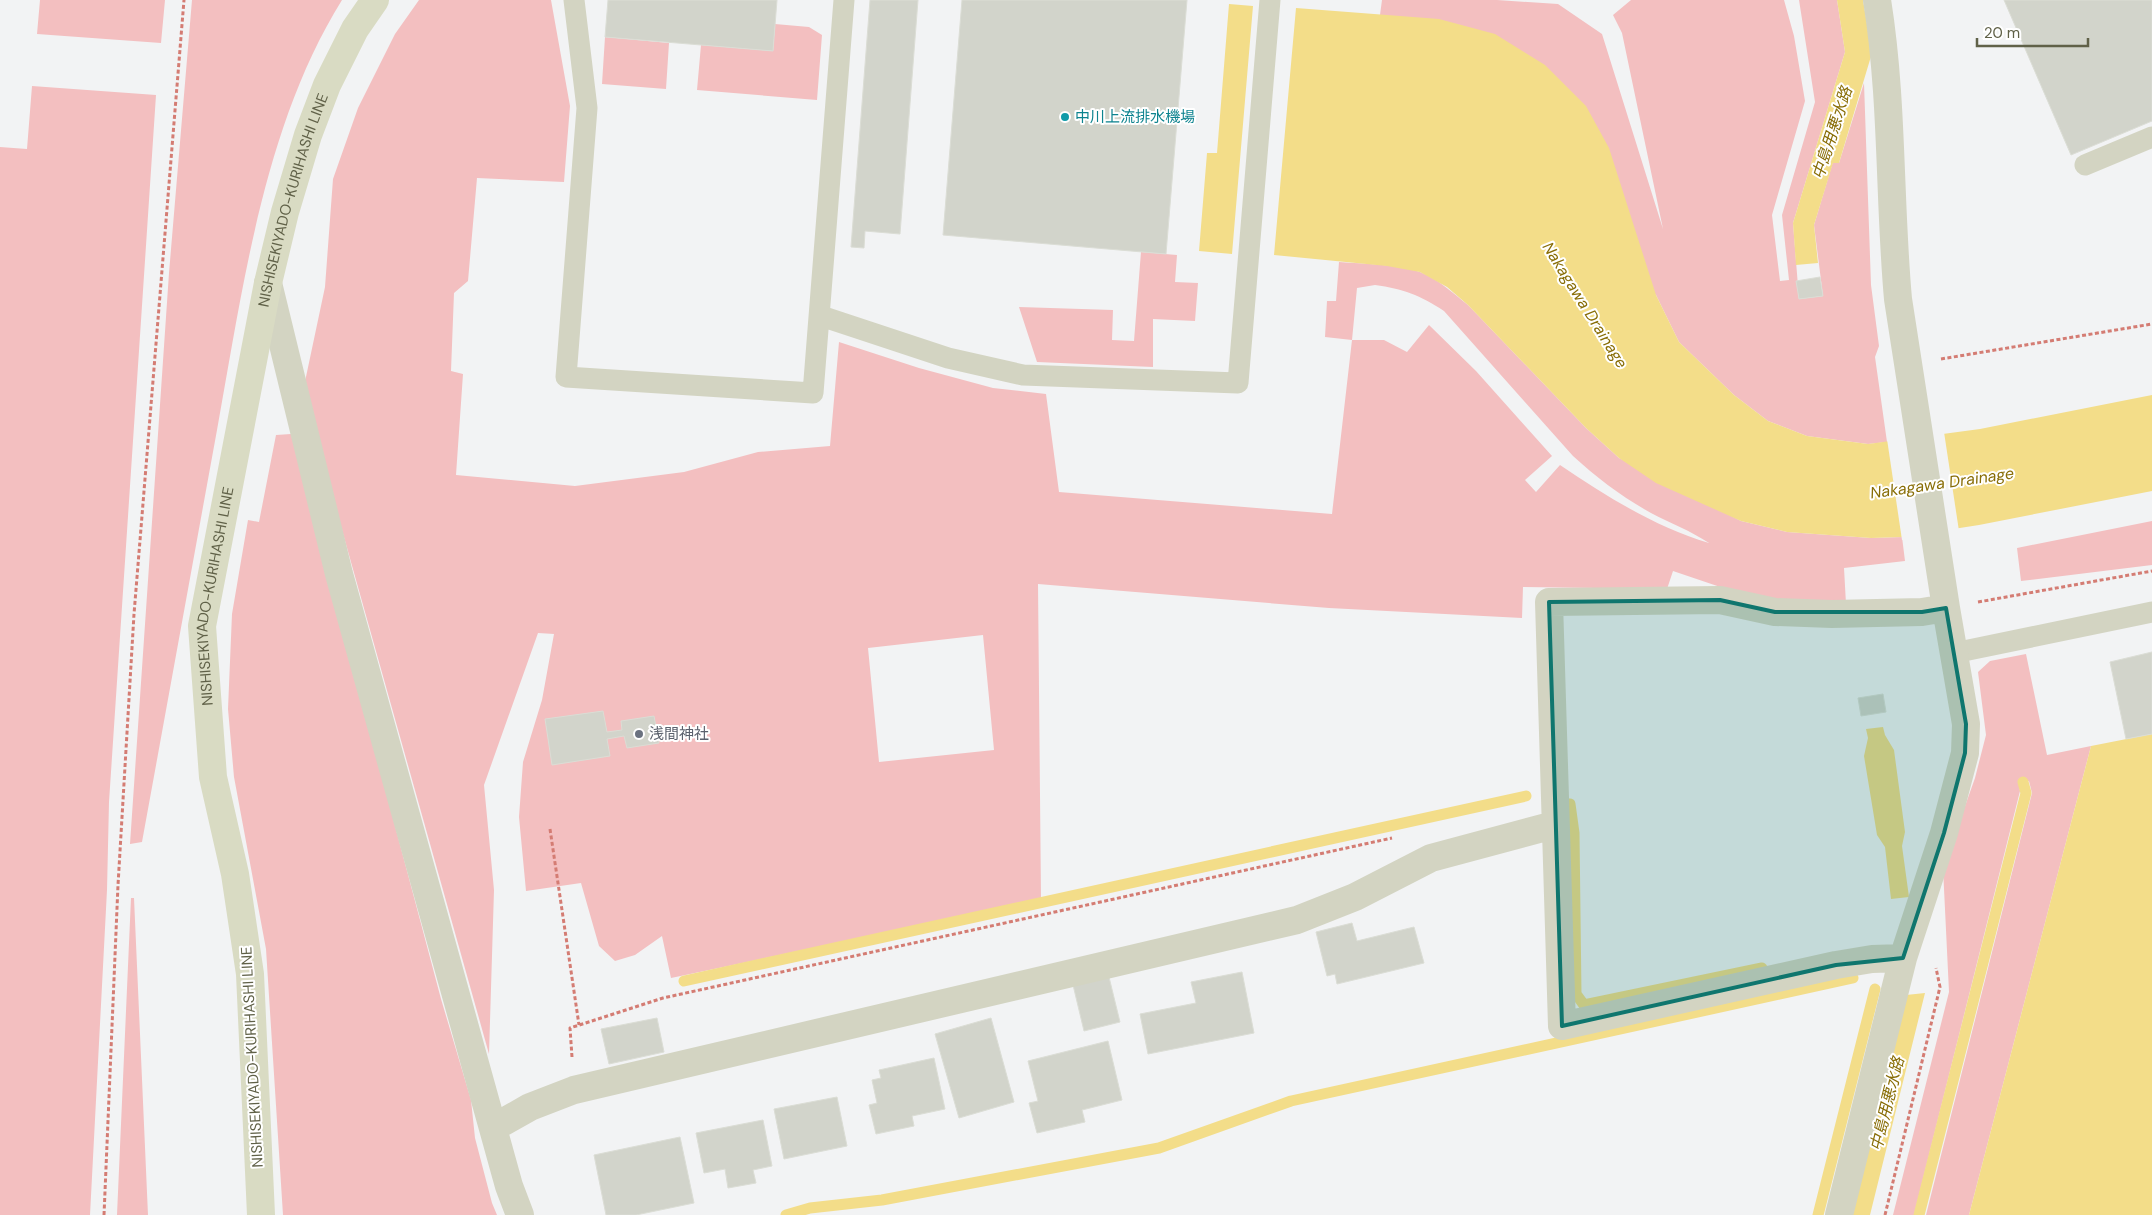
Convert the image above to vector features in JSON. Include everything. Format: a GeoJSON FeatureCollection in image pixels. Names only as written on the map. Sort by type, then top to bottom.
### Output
{"type":"FeatureCollection","features":[{"type":"Feature","properties":{"kind":"main road","name":"NISHISEKIYADO-KURIHASHI LINE"},"geometry":{"type":"LineString","coordinates":[[261,1215],[250,974],[235,874],[214,777],[202,626],[268,283],[285,212],[308,135],[327,85],[355,29],[374,0]]}},
{"type":"Feature","properties":{"kind":"street"},"geometry":{"type":"LineString","coordinates":[[1839,1215],[1903,958],[1944,833],[1965,753],[1966,724],[1908,365],[1894,253],[1885,50],[1877,0]]}},
{"type":"Feature","properties":{"kind":"street"},"geometry":{"type":"LineString","coordinates":[[268,283],[339,574],[509,1186],[520,1215]]}},
{"type":"Feature","properties":{"kind":"street"},"geometry":{"type":"LineString","coordinates":[[1903,958],[1872,959],[1836,965],[1562,1026],[1548,602],[1720,600],[1776,612],[1832,614],[1922,612],[1946,608]]}},
{"type":"Feature","properties":{"kind":"street"},"geometry":{"type":"LineString","coordinates":[[493,1128],[530,1107],[574,1090],[1297,920],[1355,897],[1431,858],[1554,826]]}},
{"type":"Feature","properties":{"kind":"lane"},"geometry":{"type":"LineString","coordinates":[[574,0],[587,108],[566,376],[813,393],[821,316],[844,0]]}},
{"type":"Feature","properties":{"kind":"lane"},"geometry":{"type":"LineString","coordinates":[[821,316],[948,358],[1023,375],[1238,383],[1270,0]]}},
{"type":"Feature","properties":{"kind":"lane"},"geometry":{"type":"LineString","coordinates":[[2085,165],[2152,136]]}},
{"type":"Feature","properties":{"kind":"lane"},"geometry":{"type":"LineString","coordinates":[[1954,653],[2152,612]]}},
{"type":"Feature","properties":{"kind":"path"},"geometry":{"type":"LineString","coordinates":[[104,1215],[118,885],[134,614],[184,0]]}},
{"type":"Feature","properties":{"kind":"path"},"geometry":{"type":"LineString","coordinates":[[1908,365],[2152,324]]}},
{"type":"Feature","properties":{"kind":"path"},"geometry":{"type":"LineString","coordinates":[[1946,608],[2152,571]]}},
{"type":"Feature","properties":{"kind":"path"},"geometry":{"type":"LineString","coordinates":[[550,828],[579,1025]]}},
{"type":"Feature","properties":{"kind":"path"},"geometry":{"type":"LineString","coordinates":[[574,1090],[570,1028],[663,998],[1398,837]]}},
{"type":"Feature","properties":{"kind":"path"},"geometry":{"type":"LineString","coordinates":[[1885,1215],[1940,986],[1935,964],[1903,958]]}},
{"type":"Feature","properties":{"kind":"highlighted area"},"geometry":{"type":"Polygon","coordinates":[[[1720,600],[1775,612],[1922,612],[1946,608],[1966,724],[1965,753],[1944,833],[1903,958],[1836,965],[1562,1026],[1549,602],[1720,600]]]}},
{"type":"Feature","properties":{"kind":"shaded area"},"geometry":{"type":"Polygon","coordinates":[[[40,0],[165,0],[161,43],[37,34],[40,0]]]}},
{"type":"Feature","properties":{"kind":"shaded area"},"geometry":{"type":"Polygon","coordinates":[[[192,0],[342,0],[315,48],[293,100],[275,153],[260,208],[247,264],[142,842],[130,844],[169,273],[192,0]]]}},
{"type":"Feature","properties":{"kind":"shaded area"},"geometry":{"type":"Polygon","coordinates":[[[419,0],[551,0],[570,106],[564,182],[477,178],[468,281],[454,293],[451,371],[463,374],[456,475],[575,486],[684,472],[758,452],[830,446],[839,342],[919,368],[993,388],[1046,394],[1059,492],[1332,514],[1352,340],[1325,337],[1327,301],[1336,301],[1339,262],[1410,269],[1439,282],[1468,305],[1586,428],[1619,458],[1741,521],[1787,532],[1871,538],[1902,537],[1905,561],[1844,568],[1846,604],[1785,602],[1735,592],[1673,571],[1667,589],[1523,587],[1522,618],[1329,608],[1038,584],[1041,900],[671,978],[662,936],[635,955],[615,961],[599,946],[581,883],[526,891],[519,817],[523,762],[542,700],[554,634],[538,633],[484,785],[494,890],[489,1054],[303,391],[325,287],[333,179],[358,108],[395,34],[419,0]],[[1375,285],[1357,288],[1352,340],[1384,340],[1407,352],[1429,325],[1476,371],[1552,456],[1525,480],[1536,492],[1560,465],[1631,510],[1669,528],[1709,543],[1630,500],[1610,487],[1582,464],[1444,311],[1419,297],[1394,288],[1375,285]],[[983,635],[868,648],[879,762],[994,750],[983,635]]]}},
{"type":"Feature","properties":{"kind":"shaded area"},"geometry":{"type":"Polygon","coordinates":[[[1382,0],[1497,0],[1558,4],[1602,34],[1663,229],[1622,33],[1613,15],[1631,0],[1784,0],[1794,36],[1805,101],[1772,215],[1780,281],[1789,280],[1782,215],[1815,102],[1799,0],[1837,0],[1845,52],[1793,223],[1799,299],[1823,296],[1814,225],[1833,162],[1839,163],[1864,83],[1871,285],[1879,346],[1875,357],[1887,442],[1868,444],[1807,436],[1768,421],[1734,395],[1679,342],[1656,295],[1380,15],[1382,0]]]}},
{"type":"Feature","properties":{"kind":"shaded area"},"geometry":{"type":"Polygon","coordinates":[[[775,24],[809,27],[822,35],[817,100],[697,90],[701,45],[773,51],[775,24]]]}},
{"type":"Feature","properties":{"kind":"shaded area"},"geometry":{"type":"Polygon","coordinates":[[[605,37],[669,43],[666,89],[602,84],[605,37]]]}},
{"type":"Feature","properties":{"kind":"shaded area"},"geometry":{"type":"Polygon","coordinates":[[[32,86],[156,95],[109,802],[107,890],[90,1215],[0,1215],[0,147],[27,149],[32,86]]]}},
{"type":"Feature","properties":{"kind":"shaded area"},"geometry":{"type":"Polygon","coordinates":[[[1141,252],[1177,255],[1175,282],[1198,283],[1195,321],[1153,319],[1153,367],[1037,362],[1019,307],[1113,310],[1112,340],[1134,341],[1141,252]]]}},
{"type":"Feature","properties":{"kind":"shaded area"},"geometry":{"type":"Polygon","coordinates":[[[291,434],[441,999],[471,1100],[475,1138],[492,1203],[497,1215],[283,1215],[266,949],[234,777],[228,709],[232,614],[248,520],[259,522],[276,435],[291,434]]]}},
{"type":"Feature","properties":{"kind":"shaded area"},"geometry":{"type":"Polygon","coordinates":[[[2152,521],[2152,565],[2021,581],[2017,548],[2152,521]]]}},
{"type":"Feature","properties":{"kind":"shaded area"},"geometry":{"type":"Polygon","coordinates":[[[2026,654],[2047,755],[2091,746],[1969,1215],[1926,1215],[2032,793],[2029,781],[2019,784],[2020,791],[1914,1215],[1893,1215],[1949,992],[1943,868],[1975,778],[1986,735],[1978,672],[1990,661],[2026,654]]]}},
{"type":"Feature","properties":{"kind":"shaded area"},"geometry":{"type":"Polygon","coordinates":[[[131,898],[134,898],[148,1215],[117,1215],[131,898]]]}},
{"type":"Feature","properties":{"kind":"water","name":"中島用悪水路"},"geometry":{"type":"Polygon","coordinates":[[[1837,0],[1863,0],[1872,53],[1839,163],[1833,163],[1814,225],[1818,263],[1796,265],[1793,223],[1845,52],[1837,0]]]}},
{"type":"Feature","properties":{"kind":"water"},"geometry":{"type":"Polygon","coordinates":[[[1229,4],[1253,6],[1232,254],[1199,251],[1207,153],[1217,153],[1229,4]]]}},
{"type":"Feature","properties":{"kind":"water","name":"Nakagawa Drainage"},"geometry":{"type":"Polygon","coordinates":[[[1296,8],[1439,19],[1495,34],[1545,65],[1586,106],[1609,148],[1656,295],[1679,342],[1734,395],[1768,421],[1807,436],[1868,444],[1980,429],[2152,395],[2152,491],[1979,525],[1902,537],[1871,538],[1787,532],[1741,521],[1656,483],[1619,458],[1586,428],[1468,305],[1447,287],[1420,272],[1387,266],[1274,255],[1296,8]]]}},
{"type":"Feature","properties":{"kind":"water"},"geometry":{"type":"Polygon","coordinates":[[[1883,727],[1885,735],[1894,750],[1905,832],[1902,846],[1909,897],[1891,899],[1885,847],[1877,835],[1864,756],[1868,738],[1866,729],[1883,727]]]}},
{"type":"Feature","properties":{"kind":"water"},"geometry":{"type":"Polygon","coordinates":[[[2152,734],[2152,1215],[1969,1215],[2091,746],[2152,734]]]}},
{"type":"Feature","properties":{"kind":"water","name":"中島用悪水路"},"geometry":{"type":"Polygon","coordinates":[[[1925,993],[1870,1215],[1851,1215],[1906,995],[1925,993]]]}},
{"type":"Feature","properties":{"kind":"pier"},"geometry":{"type":"Polygon","coordinates":[[[1944,432],[1959,531],[1902,540],[1887,439],[1944,432]]]}},
{"type":"Feature","properties":{"kind":"building"},"geometry":{"type":"Polygon","coordinates":[[[608,0],[777,0],[773,51],[605,37],[608,0]]]}},
{"type":"Feature","properties":{"kind":"building"},"geometry":{"type":"Polygon","coordinates":[[[870,0],[918,0],[900,234],[865,231],[864,248],[851,247],[870,0]]]}},
{"type":"Feature","properties":{"kind":"building","name":"中川上流排水機場"},"geometry":{"type":"Polygon","coordinates":[[[962,0],[1187,0],[1166,254],[943,235],[962,0]]]}},
{"type":"Feature","properties":{"kind":"building"},"geometry":{"type":"Polygon","coordinates":[[[2004,0],[2152,0],[2152,121],[2071,155],[2004,0]]]}},
{"type":"Feature","properties":{"kind":"building"},"geometry":{"type":"Polygon","coordinates":[[[1820,277],[1823,296],[1799,299],[1796,281],[1820,277]]]}},
{"type":"Feature","properties":{"kind":"building"},"geometry":{"type":"Polygon","coordinates":[[[2152,652],[2152,734],[2126,739],[2110,662],[2152,652]]]}},
{"type":"Feature","properties":{"kind":"building"},"geometry":{"type":"Polygon","coordinates":[[[1883,694],[1886,712],[1861,716],[1858,698],[1883,694]]]}},
{"type":"Feature","properties":{"kind":"building"},"geometry":{"type":"Polygon","coordinates":[[[603,711],[607,732],[622,730],[621,721],[654,716],[659,743],[627,748],[624,736],[607,739],[610,756],[552,765],[545,719],[603,711]]]}},
{"type":"Feature","properties":{"kind":"building"},"geometry":{"type":"Polygon","coordinates":[[[1352,923],[1357,941],[1414,927],[1424,963],[1337,984],[1335,974],[1327,976],[1316,932],[1352,923]]]}},
{"type":"Feature","properties":{"kind":"building"},"geometry":{"type":"Polygon","coordinates":[[[1242,972],[1254,1033],[1148,1054],[1140,1014],[1196,1003],[1191,982],[1242,972]]]}},
{"type":"Feature","properties":{"kind":"building"},"geometry":{"type":"Polygon","coordinates":[[[1109,977],[1120,1022],[1084,1031],[1073,985],[1109,977]]]}},
{"type":"Feature","properties":{"kind":"building"},"geometry":{"type":"Polygon","coordinates":[[[657,1018],[664,1052],[609,1064],[601,1029],[657,1018]]]}},
{"type":"Feature","properties":{"kind":"building"},"geometry":{"type":"Polygon","coordinates":[[[991,1018],[1014,1102],[959,1118],[935,1034],[991,1018]]]}},
{"type":"Feature","properties":{"kind":"building"},"geometry":{"type":"Polygon","coordinates":[[[1108,1041],[1122,1100],[1082,1110],[1085,1122],[1037,1133],[1029,1103],[1038,1101],[1028,1061],[1108,1041]]]}},
{"type":"Feature","properties":{"kind":"building"},"geometry":{"type":"Polygon","coordinates":[[[934,1058],[945,1109],[912,1116],[914,1126],[876,1134],[869,1105],[877,1103],[872,1080],[881,1078],[879,1070],[934,1058]]]}},
{"type":"Feature","properties":{"kind":"building"},"geometry":{"type":"Polygon","coordinates":[[[837,1097],[847,1146],[784,1159],[774,1109],[837,1097]]]}},
{"type":"Feature","properties":{"kind":"building"},"geometry":{"type":"Polygon","coordinates":[[[763,1120],[772,1166],[753,1170],[756,1183],[728,1188],[725,1169],[704,1173],[696,1133],[763,1120]]]}},
{"type":"Feature","properties":{"kind":"building"},"geometry":{"type":"Polygon","coordinates":[[[680,1137],[694,1203],[636,1215],[606,1215],[594,1155],[680,1137]]]}},
{"type":"Feature","properties":{"kind":"waterway"},"geometry":{"type":"LineString","coordinates":[[1919,1215],[2026,793],[2023,782]]}},
{"type":"Feature","properties":{"kind":"waterway"},"geometry":{"type":"LineString","coordinates":[[684,981],[1526,796]]}},
{"type":"Feature","properties":{"kind":"waterway"},"geometry":{"type":"LineString","coordinates":[[1570,804],[1574,833],[1576,994],[1584,1005],[1762,968]]}},
{"type":"Feature","properties":{"kind":"waterway"},"geometry":{"type":"LineString","coordinates":[[786,1215],[810,1208],[882,1200],[1159,1148],[1291,1101],[1853,978]]}},
{"type":"Feature","properties":{"kind":"waterway"},"geometry":{"type":"LineString","coordinates":[[1818,1215],[1875,989]]}},
{"type":"Feature","properties":{"kind":"place","name":"中川上流排水機場"},"geometry":{"type":"Point","coordinates":[1065,117]}},
{"type":"Feature","properties":{"kind":"place","name":"浅間神社"},"geometry":{"type":"Point","coordinates":[639,734]}}]}
